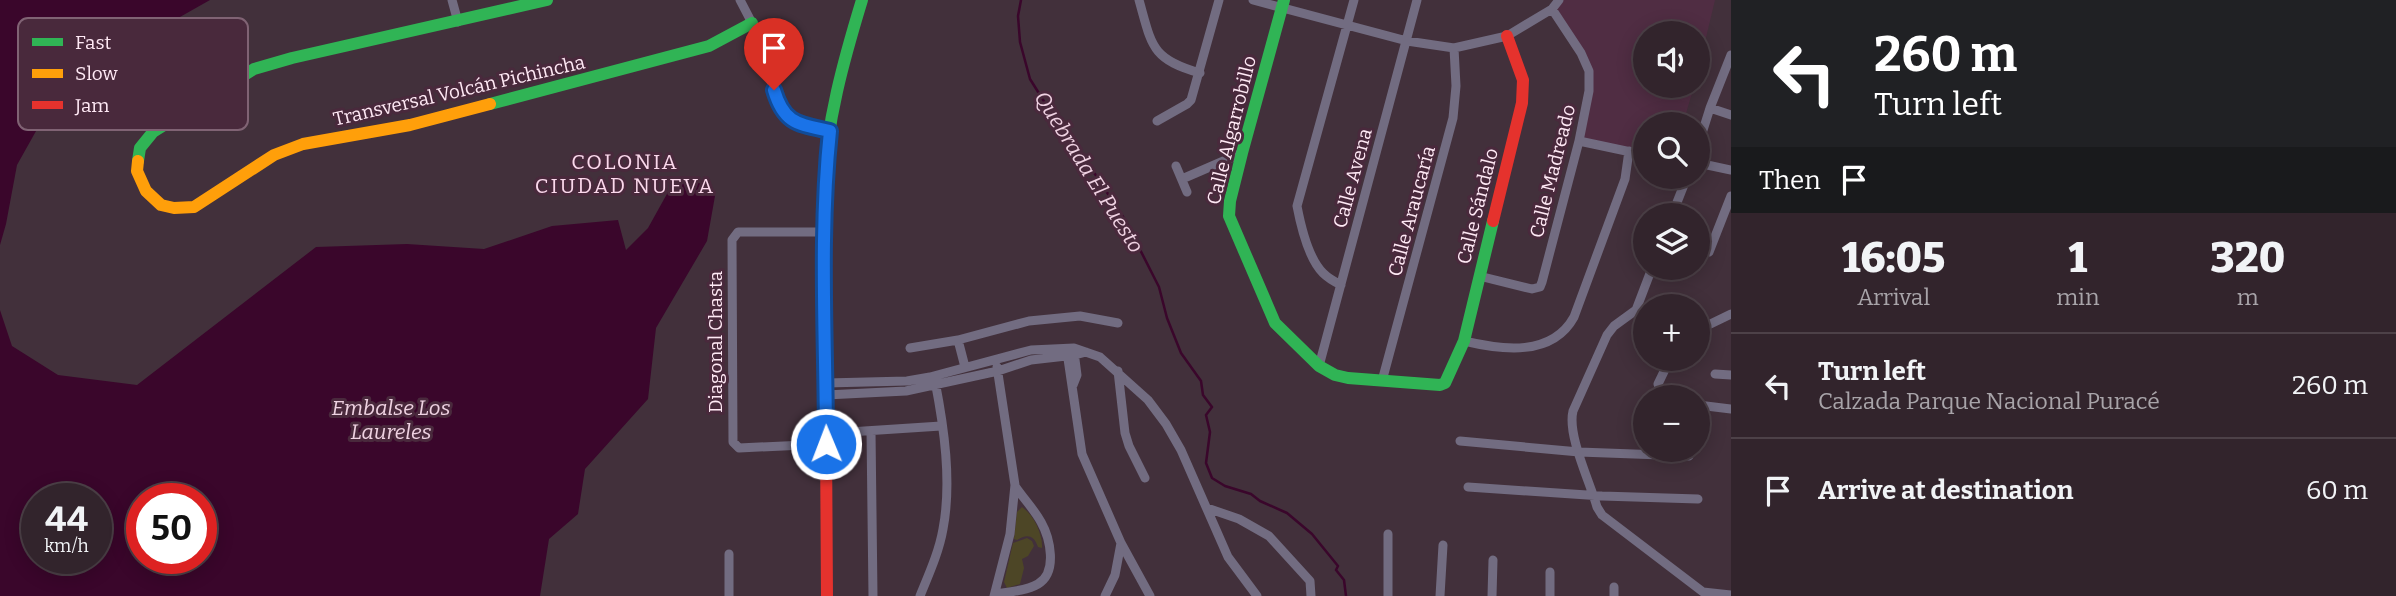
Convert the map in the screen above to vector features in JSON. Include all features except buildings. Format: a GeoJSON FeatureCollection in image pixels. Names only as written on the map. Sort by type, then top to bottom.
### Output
{"type":"FeatureCollection","features":[{"type":"Feature","properties":{"kind":"street"},"geometry":{"type":"LineString","coordinates":[[452,0],[458,22],[547,0]]}},
{"type":"Feature","properties":{"kind":"street"},"geometry":{"type":"LineString","coordinates":[[740,0],[752,23],[780,109],[792,120],[830,131]]}},
{"type":"Feature","properties":{"kind":"street"},"geometry":{"type":"LineString","coordinates":[[827,596],[824,184],[830,131],[849,40],[862,0]]}},
{"type":"Feature","properties":{"kind":"street"},"geometry":{"type":"LineString","coordinates":[[1139,0],[1155,48],[1163,58],[1182,68],[1200,73]]}},
{"type":"Feature","properties":{"kind":"street"},"geometry":{"type":"LineString","coordinates":[[1157,121],[1191,100],[1219,0]]}},
{"type":"Feature","properties":{"kind":"street"},"geometry":{"type":"LineString","coordinates":[[1253,0],[1283,4],[1406,41],[1454,48],[1507,36],[1552,9],[1559,0]]}},
{"type":"Feature","properties":{"kind":"street"},"geometry":{"type":"LineString","coordinates":[[1341,285],[1320,271],[1303,230],[1297,206],[1354,0]]}},
{"type":"Feature","properties":{"kind":"street","name":"Calle Avena"},"geometry":{"type":"LineString","coordinates":[[1319,366],[1418,0]]}},
{"type":"Feature","properties":{"kind":"street","name":"Calle Algarrobillo"},"geometry":{"type":"LineString","coordinates":[[1283,4],[1228,208],[1234,231],[1275,323],[1319,366],[1335,375],[1348,378],[1446,383]]}},
{"type":"Feature","properties":{"kind":"street","name":"Calle Madreado"},"geometry":{"type":"LineString","coordinates":[[1479,276],[1532,289],[1540,287],[1586,112],[1589,71],[1581,53],[1552,9]]}},
{"type":"Feature","properties":{"kind":"street","name":"Transversal Volcán Pichincha"},"geometry":{"type":"LineString","coordinates":[[248,73],[292,58],[458,22]]}},
{"type":"Feature","properties":{"kind":"street","name":"Transversal Volcán Pichincha"},"geometry":{"type":"LineString","coordinates":[[156,130],[140,148],[137,171],[146,191],[161,205],[174,208],[194,207],[274,156],[303,145],[410,125],[634,67],[709,46],[752,23]]}},
{"type":"Feature","properties":{"kind":"street","name":"Calle Sándalo"},"geometry":{"type":"LineString","coordinates":[[1446,383],[1464,341],[1522,103],[1523,80],[1507,36]]}},
{"type":"Feature","properties":{"kind":"street","name":"Calle Araucaría"},"geometry":{"type":"LineString","coordinates":[[1382,381],[1453,118],[1456,86],[1454,48]]}},
{"type":"Feature","properties":{"kind":"street"},"geometry":{"type":"LineString","coordinates":[[1709,112],[1730,59]]}},
{"type":"Feature","properties":{"kind":"street"},"geometry":{"type":"LineString","coordinates":[[1710,108],[1731,115]]}},
{"type":"Feature","properties":{"kind":"street"},"geometry":{"type":"LineString","coordinates":[[1579,141],[1633,152]]}},
{"type":"Feature","properties":{"kind":"street"},"geometry":{"type":"LineString","coordinates":[[1464,341],[1497,348],[1526,348],[1559,337],[1567,329],[1579,304],[1625,179],[1629,151]]}},
{"type":"Feature","properties":{"kind":"street"},"geometry":{"type":"LineString","coordinates":[[1182,179],[1242,153]]}},
{"type":"Feature","properties":{"kind":"street"},"geometry":{"type":"LineString","coordinates":[[1177,166],[1187,192]]}},
{"type":"Feature","properties":{"kind":"street"},"geometry":{"type":"LineString","coordinates":[[1710,166],[1731,170]]}},
{"type":"Feature","properties":{"kind":"street"},"geometry":{"type":"LineString","coordinates":[[1710,250],[1731,196]]}},
{"type":"Feature","properties":{"kind":"street"},"geometry":{"type":"LineString","coordinates":[[1719,228],[1731,233]]}},
{"type":"Feature","properties":{"kind":"street","name":"Diagonal Chasta"},"geometry":{"type":"LineString","coordinates":[[823,232],[738,232],[732,240],[733,442],[739,448],[826,444]]}},
{"type":"Feature","properties":{"kind":"street"},"geometry":{"type":"LineString","coordinates":[[1647,280],[1636,310],[1614,326],[1607,335],[1573,411],[1572,424],[1579,452],[1597,507],[1602,514],[1695,587],[1703,592],[1731,595]]}},
{"type":"Feature","properties":{"kind":"street"},"geometry":{"type":"LineString","coordinates":[[1710,324],[1731,314]]}},
{"type":"Feature","properties":{"kind":"street"},"geometry":{"type":"LineString","coordinates":[[910,348],[958,340],[1029,321],[1080,316],[1118,323]]}},
{"type":"Feature","properties":{"kind":"street"},"geometry":{"type":"LineString","coordinates":[[958,340],[965,367]]}},
{"type":"Feature","properties":{"kind":"street"},"geometry":{"type":"LineString","coordinates":[[826,389],[906,391],[965,367],[1031,350],[1086,352],[1100,357],[1149,400],[1167,424],[1228,557],[1257,596]]}},
{"type":"Feature","properties":{"kind":"street"},"geometry":{"type":"LineString","coordinates":[[935,381],[998,371],[1031,360],[1071,352]]}},
{"type":"Feature","properties":{"kind":"street"},"geometry":{"type":"LineString","coordinates":[[1071,352],[1082,454],[1121,543],[1150,596]]}},
{"type":"Feature","properties":{"kind":"street"},"geometry":{"type":"LineString","coordinates":[[996,360],[1015,485],[1010,534],[995,595],[1038,583],[1046,576],[1050,565],[1041,522],[1015,485]]}},
{"type":"Feature","properties":{"kind":"street"},"geometry":{"type":"LineString","coordinates":[[1118,371],[1125,433],[1145,478]]}},
{"type":"Feature","properties":{"kind":"street"},"geometry":{"type":"LineString","coordinates":[[1715,374],[1731,375]]}},
{"type":"Feature","properties":{"kind":"street"},"geometry":{"type":"LineString","coordinates":[[920,596],[943,530],[946,504],[945,452],[935,381]]}},
{"type":"Feature","properties":{"kind":"street"},"geometry":{"type":"LineString","coordinates":[[1710,406],[1731,409]]}},
{"type":"Feature","properties":{"kind":"street"},"geometry":{"type":"LineString","coordinates":[[849,432],[941,426]]}},
{"type":"Feature","properties":{"kind":"street"},"geometry":{"type":"LineString","coordinates":[[871,431],[873,596]]}},
{"type":"Feature","properties":{"kind":"street"},"geometry":{"type":"LineString","coordinates":[[1460,441],[1633,454]]}},
{"type":"Feature","properties":{"kind":"street"},"geometry":{"type":"LineString","coordinates":[[1468,487],[1698,499]]}},
{"type":"Feature","properties":{"kind":"street"},"geometry":{"type":"LineString","coordinates":[[1207,508],[1238,519],[1269,536],[1310,581],[1311,596]]}},
{"type":"Feature","properties":{"kind":"street"},"geometry":{"type":"LineString","coordinates":[[1388,534],[1388,596]]}},
{"type":"Feature","properties":{"kind":"street"},"geometry":{"type":"LineString","coordinates":[[1105,596],[1115,575],[1121,543]]}},
{"type":"Feature","properties":{"kind":"street"},"geometry":{"type":"LineString","coordinates":[[1440,596],[1443,545]]}},
{"type":"Feature","properties":{"kind":"street"},"geometry":{"type":"LineString","coordinates":[[729,554],[729,596]]}},
{"type":"Feature","properties":{"kind":"street"},"geometry":{"type":"LineString","coordinates":[[1492,596],[1493,560]]}},
{"type":"Feature","properties":{"kind":"street"},"geometry":{"type":"LineString","coordinates":[[1550,572],[1550,596]]}},
{"type":"Feature","properties":{"kind":"shaded area"},"geometry":{"type":"Polygon","coordinates":[[[1556,0],[1715,0],[1710,21],[1633,21],[1633,98],[1691,98],[1686,112],[1633,112],[1633,152],[1579,141],[1589,71],[1551,6],[1556,0]]]}},
{"type":"Feature","properties":{"kind":"shaded area"},"geometry":{"type":"Polygon","coordinates":[[[1022,507],[1037,526],[1042,548],[1029,536],[1014,539],[1017,512],[1022,507]]]}},
{"type":"Feature","properties":{"kind":"shaded area"},"geometry":{"type":"Polygon","coordinates":[[[1027,538],[1034,546],[1028,556],[1022,559],[1024,568],[1020,584],[1007,588],[1004,582],[1013,543],[1027,538]]]}},
{"type":"Feature","properties":{"kind":"water"},"geometry":{"type":"Polygon","coordinates":[[[0,0],[210,0],[178,18],[18,18],[18,130],[37,130],[17,165],[0,245],[0,0]]]}},
{"type":"Feature","properties":{"kind":"water","name":"Embalse Los Laureles"},"geometry":{"type":"Polygon","coordinates":[[[693,178],[715,196],[707,241],[656,328],[648,399],[585,469],[578,514],[549,539],[540,596],[0,596],[0,310],[12,346],[58,375],[137,385],[316,247],[407,244],[484,249],[552,226],[618,220],[626,250],[648,228],[668,192],[693,178]]]}},
{"type":"Feature","properties":{"kind":"waterway","name":"Quebrada El Puesto"},"geometry":{"type":"LineString","coordinates":[[1021,0],[1018,16],[1020,42],[1030,79],[1075,151],[1095,174],[1125,220],[1159,287],[1167,318],[1181,353],[1201,381],[1203,395],[1212,407],[1206,415],[1210,432],[1206,463],[1212,478],[1287,513],[1312,534],[1338,566],[1336,570],[1344,580],[1346,596]]}},
{"type":"Feature","properties":{"kind":"traffic: fast"},"geometry":{"type":"LineString","coordinates":[[248,73],[292,58],[547,0]]}},
{"type":"Feature","properties":{"kind":"traffic: fast"},"geometry":{"type":"LineString","coordinates":[[825,283],[824,197],[828,138],[843,68],[862,0]]}},
{"type":"Feature","properties":{"kind":"traffic: fast"},"geometry":{"type":"LineString","coordinates":[[1284,0],[1242,153],[1229,216],[1275,323],[1319,366],[1335,375],[1440,385],[1445,383],[1464,341],[1493,221]]}},
{"type":"Feature","properties":{"kind":"traffic: fast"},"geometry":{"type":"LineString","coordinates":[[490,104],[709,46],[752,23]]}},
{"type":"Feature","properties":{"kind":"traffic: fast"},"geometry":{"type":"LineString","coordinates":[[138,161],[140,148],[156,130]]}},
{"type":"Feature","properties":{"kind":"traffic: slow"},"geometry":{"type":"LineString","coordinates":[[138,161],[137,171],[146,191],[161,205],[174,208],[194,207],[274,155],[303,144],[410,125],[490,104]]}},
{"type":"Feature","properties":{"kind":"traffic: jam"},"geometry":{"type":"LineString","coordinates":[[1493,221],[1522,103],[1523,80],[1507,36]]}},
{"type":"Feature","properties":{"kind":"traffic: jam"},"geometry":{"type":"LineString","coordinates":[[825,283],[827,596]]}},
{"type":"Feature","properties":{"kind":"district","name":"COLONIA CIUDAD NUEVA"},"geometry":{"type":"Point","coordinates":[625,174]}},
{"type":"Feature","properties":{"kind":"route"},"geometry":{"type":"LineString","coordinates":[[774,90],[785,116],[809,127],[830,131],[824,184],[823,232],[826,444]]}}]}
